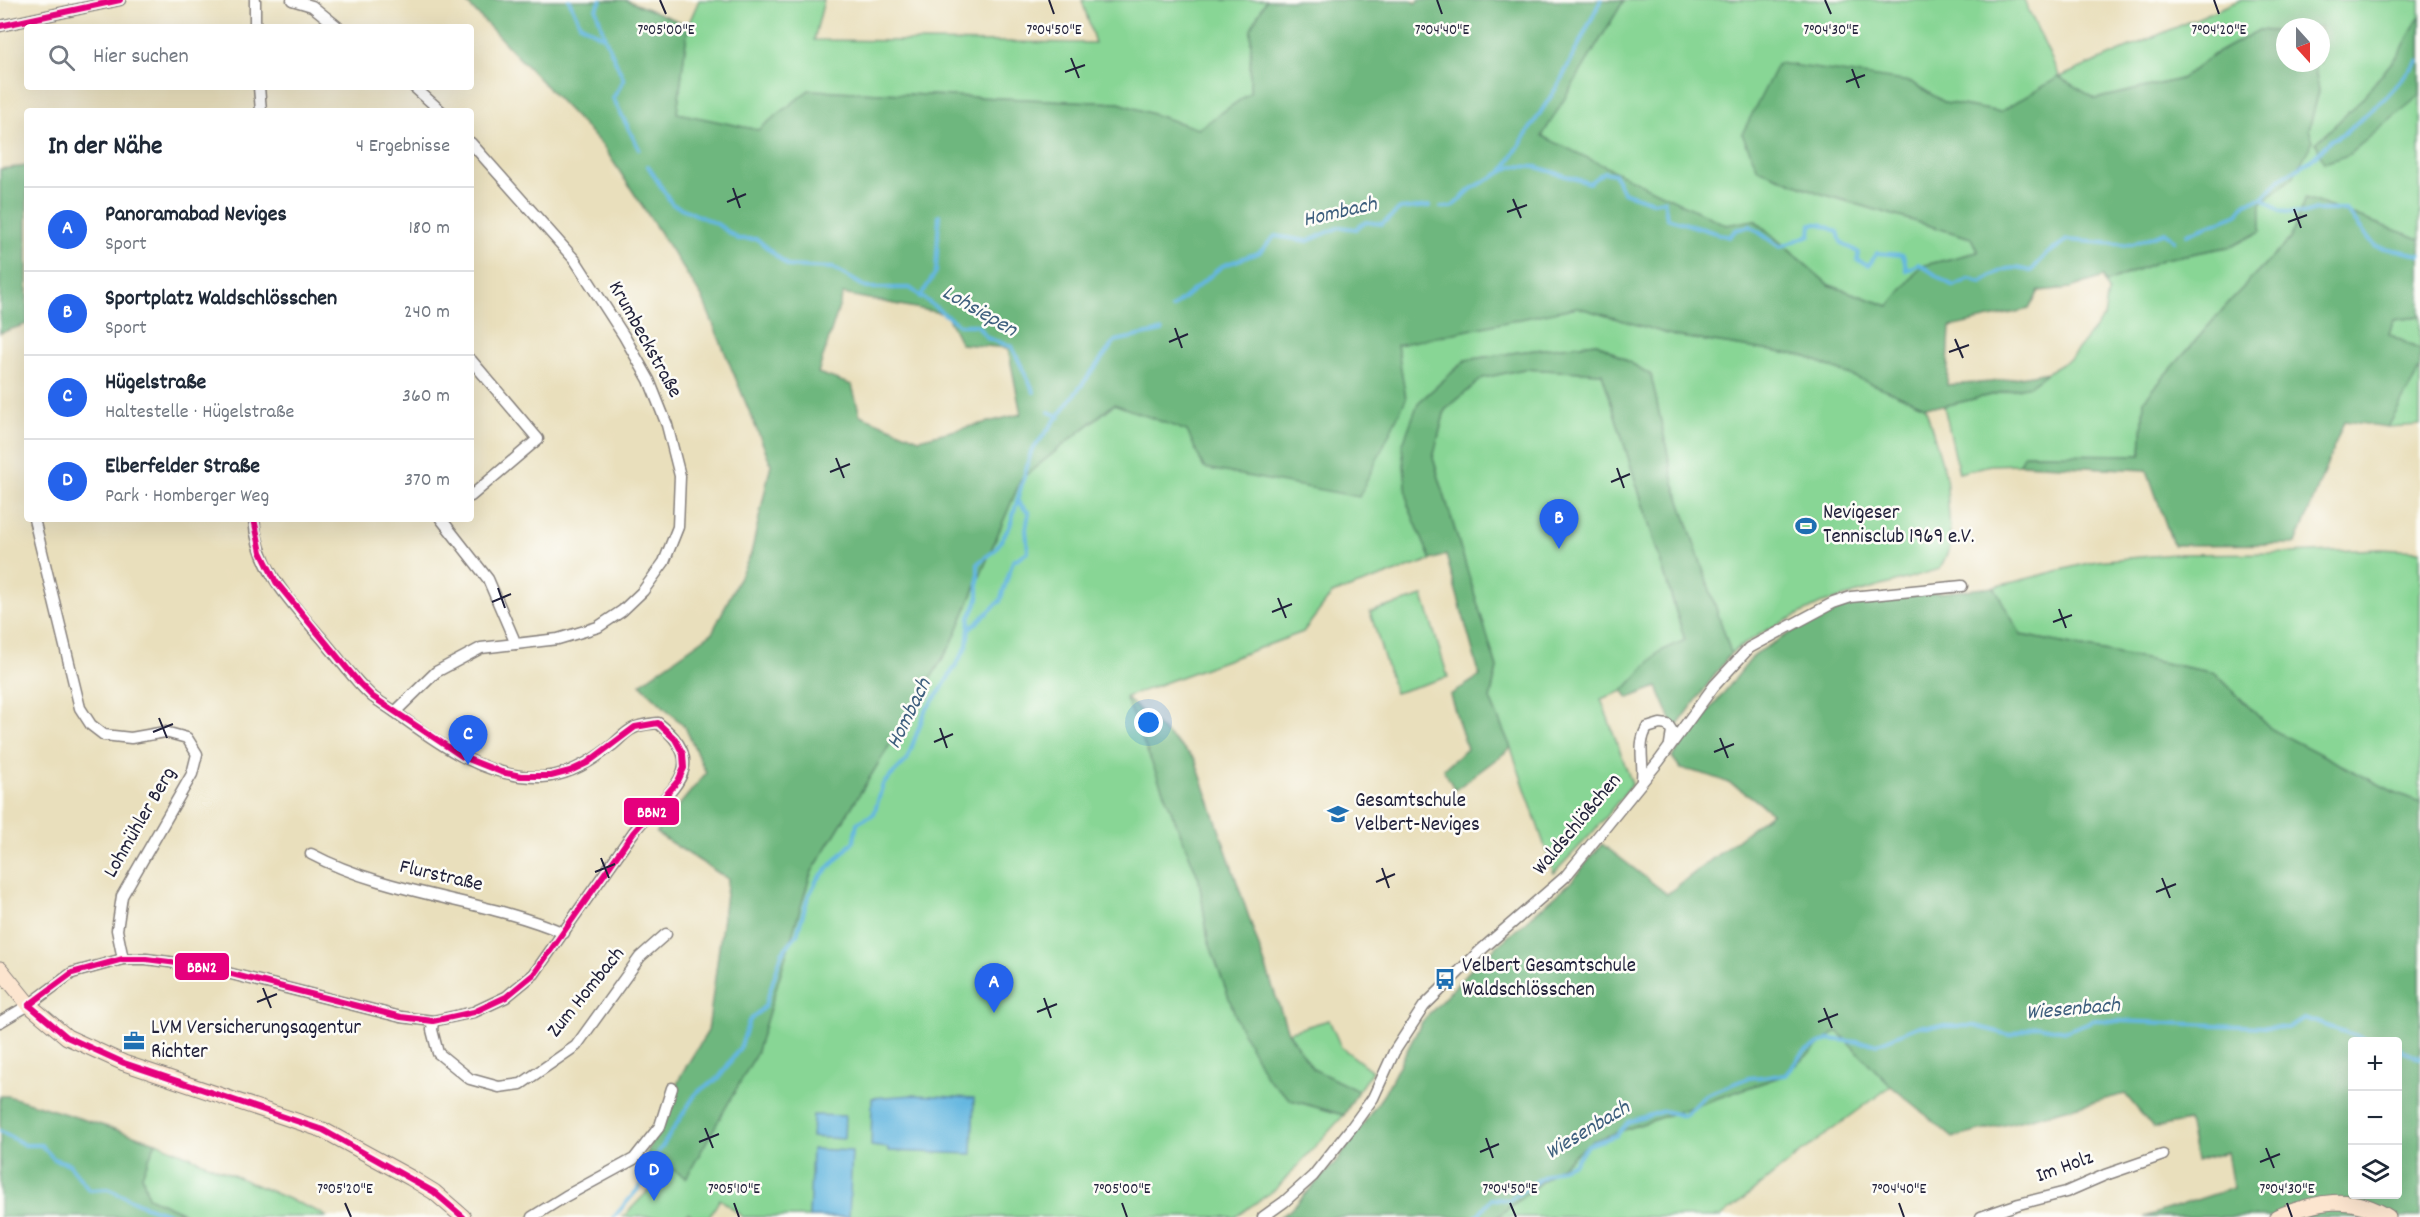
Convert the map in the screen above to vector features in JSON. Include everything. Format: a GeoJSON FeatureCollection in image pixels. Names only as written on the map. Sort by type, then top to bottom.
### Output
{"type":"FeatureCollection","features":[{"type":"Feature","properties":{"kind":"main road"},"geometry":{"type":"LineString","coordinates":[[0,969],[29,1005],[68,1037],[124,1063],[324,1130],[434,1192],[463,1217]]}},
{"type":"Feature","properties":{"kind":"main road"},"geometry":{"type":"LineString","coordinates":[[2277,1217],[2312,1204],[2339,1202],[2362,1206],[2388,1217]]}},
{"type":"Feature","properties":{"kind":"street"},"geometry":{"type":"LineString","coordinates":[[0,26],[116,0]]}},
{"type":"Feature","properties":{"kind":"street"},"geometry":{"type":"LineString","coordinates":[[255,0],[255,24]]}},
{"type":"Feature","properties":{"kind":"street"},"geometry":{"type":"LineString","coordinates":[[292,0],[312,6],[334,24]]}},
{"type":"Feature","properties":{"kind":"street"},"geometry":{"type":"LineString","coordinates":[[259,90],[261,108]]}},
{"type":"Feature","properties":{"kind":"street"},"geometry":{"type":"LineString","coordinates":[[417,90],[438,108]]}},
{"type":"Feature","properties":{"kind":"street","name":"Krumbeckstraße"},"geometry":{"type":"LineString","coordinates":[[395,712],[436,672],[481,648],[558,639],[598,627],[622,611],[643,591],[664,562],[678,528],[680,476],[667,424],[649,380],[624,336],[575,260],[474,147]]}},
{"type":"Feature","properties":{"kind":"street"},"geometry":{"type":"LineString","coordinates":[[474,364],[538,439],[474,493]]}},
{"type":"Feature","properties":{"kind":"street","name":"Lohmühler Berg"},"geometry":{"type":"LineString","coordinates":[[35,522],[80,708],[91,725],[104,735],[131,738],[165,732],[187,738],[197,754],[192,774],[122,896],[117,930],[123,959]]}},
{"type":"Feature","properties":{"kind":"street"},"geometry":{"type":"LineString","coordinates":[[0,1022],[29,1005],[72,973],[123,959],[146,959],[200,966],[401,1017],[433,1021],[474,1012],[506,997],[534,974],[643,820],[673,791],[684,772],[684,756],[677,741],[658,723],[633,728],[589,762],[563,773],[525,777],[505,773],[471,760],[437,743],[372,696],[304,617],[266,567],[259,550],[254,522]]}},
{"type":"Feature","properties":{"kind":"street"},"geometry":{"type":"LineString","coordinates":[[444,522],[488,579],[516,644]]}},
{"type":"Feature","properties":{"kind":"street","name":"Waldschlößchen"},"geometry":{"type":"LineString","coordinates":[[1263,1217],[1313,1176],[1352,1127],[1373,1098],[1394,1052],[1424,1006],[1481,950],[1565,877],[1669,747],[1714,686],[1749,648],[1799,619],[1851,597],[1962,586]]}},
{"type":"Feature","properties":{"kind":"street"},"geometry":{"type":"LineString","coordinates":[[1642,779],[1644,767],[1640,743],[1647,728],[1660,724],[1668,725],[1672,731],[1669,747]]}},
{"type":"Feature","properties":{"kind":"street","name":"Flurstraße"},"geometry":{"type":"LineString","coordinates":[[311,854],[330,864],[393,886],[531,919],[564,933]]}},
{"type":"Feature","properties":{"kind":"street","name":"Zum Hombach"},"geometry":{"type":"LineString","coordinates":[[433,1021],[432,1030],[438,1053],[470,1079],[499,1087],[521,1084],[576,1046],[640,957],[666,933]]}},
{"type":"Feature","properties":{"kind":"street"},"geometry":{"type":"LineString","coordinates":[[532,1217],[634,1160],[660,1126],[672,1088]]}},
{"type":"Feature","properties":{"kind":"street","name":"Im Holz"},"geometry":{"type":"LineString","coordinates":[[1981,1217],[2066,1192],[2105,1174],[2163,1155]]}},
{"type":"Feature","properties":{"kind":"green space"},"geometry":{"type":"Polygon","coordinates":[[[464,0],[626,0],[688,25],[677,113],[758,130],[809,90],[1119,103],[1198,129],[1250,93],[1251,29],[1266,0],[1411,0],[1416,3],[1420,0],[1624,0],[1542,136],[1726,225],[1754,220],[1829,285],[1889,306],[1921,266],[1978,252],[1971,238],[1819,193],[1758,169],[1742,134],[1778,63],[1911,82],[1944,102],[2000,112],[2059,77],[2096,99],[2181,79],[2215,54],[2259,30],[2276,31],[2276,72],[2316,72],[2319,91],[2309,129],[2313,141],[2293,177],[2261,203],[2261,231],[2233,246],[2164,259],[2105,283],[2103,277],[2071,288],[2039,291],[2029,309],[1950,327],[1947,385],[1992,382],[2048,372],[2029,386],[1944,406],[1925,406],[1804,356],[1675,336],[1577,307],[1397,345],[1406,399],[1359,497],[1204,468],[1187,431],[1114,404],[1021,479],[951,645],[811,873],[756,1054],[686,1178],[647,1153],[682,1073],[708,1031],[728,879],[656,833],[706,773],[685,727],[640,684],[712,633],[751,554],[771,464],[702,297],[603,146],[464,0]],[[843,294],[818,373],[852,385],[860,415],[919,439],[1021,414],[1008,348],[961,344],[946,314],[843,294]]]}},
{"type":"Feature","properties":{"kind":"green space"},"geometry":{"type":"Polygon","coordinates":[[[699,0],[824,0],[814,40],[1095,43],[1082,0],[1266,0],[1251,29],[1250,93],[1198,129],[1119,103],[809,90],[758,130],[677,113],[688,25],[699,0]]]}},
{"type":"Feature","properties":{"kind":"green space"},"geometry":{"type":"Polygon","coordinates":[[[1624,0],[2024,0],[2060,77],[2240,0],[2420,0],[2420,239],[2305,198],[2290,239],[2231,300],[2144,400],[2141,455],[2024,454],[2020,464],[1990,465],[1959,473],[1944,406],[2029,386],[2070,359],[2104,317],[2108,292],[2105,283],[2164,259],[2233,246],[2261,203],[2293,177],[2319,91],[2316,72],[2330,72],[2330,18],[2276,18],[2276,31],[2259,30],[2215,54],[2181,79],[2096,99],[2059,77],[2001,112],[1944,102],[1911,82],[1758,169],[1819,193],[1971,238],[1978,252],[1921,266],[1889,306],[1829,285],[1755,220],[1726,225],[1541,136],[1624,0]]]}},
{"type":"Feature","properties":{"kind":"green space"},"geometry":{"type":"Polygon","coordinates":[[[2420,15],[2420,95],[2348,155],[2324,163],[2316,143],[2358,103],[2400,52],[2420,15]]]}},
{"type":"Feature","properties":{"kind":"green space"},"geometry":{"type":"Polygon","coordinates":[[[24,166],[24,325],[0,333],[0,169],[24,166]]]}},
{"type":"Feature","properties":{"kind":"green space"},"geometry":{"type":"Polygon","coordinates":[[[2305,198],[2420,239],[2420,317],[2393,320],[2389,334],[2420,350],[2420,368],[2388,427],[2344,421],[2296,544],[2173,545],[2147,470],[2020,464],[2024,454],[2141,455],[2144,400],[2231,300],[2290,239],[2305,198]]]}},
{"type":"Feature","properties":{"kind":"green space"},"geometry":{"type":"Polygon","coordinates":[[[1577,307],[1675,336],[1804,356],[1925,406],[1946,476],[1951,545],[1940,569],[1820,604],[1765,631],[1731,653],[1674,483],[1651,375],[1597,343],[1466,360],[1418,403],[1408,505],[1431,560],[1332,594],[1303,632],[1126,697],[1199,879],[1208,940],[1267,1078],[1291,1100],[1344,1115],[1276,1189],[1235,1217],[743,1217],[720,1199],[709,1217],[695,1217],[688,1213],[682,1217],[623,1217],[653,1186],[638,1177],[647,1153],[686,1178],[756,1054],[811,873],[951,645],[1021,479],[1115,404],[1187,431],[1406,399],[1397,345],[1577,307]]]}},
{"type":"Feature","properties":{"kind":"green space"},"geometry":{"type":"Polygon","coordinates":[[[2420,317],[2420,350],[2389,334],[2393,320],[2420,317]]]}},
{"type":"Feature","properties":{"kind":"green space"},"geometry":{"type":"Polygon","coordinates":[[[1597,343],[1651,375],[1674,483],[1731,653],[1675,729],[1657,687],[1628,698],[1623,691],[1659,652],[1685,640],[1602,373],[1524,369],[1483,378],[1445,410],[1433,458],[1497,668],[1490,699],[1511,748],[1455,790],[1443,769],[1467,749],[1450,695],[1480,676],[1446,555],[1431,560],[1408,505],[1402,446],[1418,403],[1466,360],[1597,343]]]}},
{"type":"Feature","properties":{"kind":"green space"},"geometry":{"type":"Polygon","coordinates":[[[2420,368],[2420,425],[2388,427],[2420,368]]]}},
{"type":"Feature","properties":{"kind":"green space"},"geometry":{"type":"Polygon","coordinates":[[[1524,369],[1602,373],[1685,641],[1659,652],[1623,691],[1601,699],[1632,784],[1593,832],[1554,873],[1511,748],[1490,699],[1497,668],[1433,458],[1445,410],[1482,378],[1524,369]]]}},
{"type":"Feature","properties":{"kind":"green space"},"geometry":{"type":"Polygon","coordinates":[[[2380,549],[2420,551],[2420,802],[2396,793],[2271,729],[2215,673],[2021,635],[1994,587],[2096,561],[2175,554],[2380,549]]]}},
{"type":"Feature","properties":{"kind":"green space"},"geometry":{"type":"Polygon","coordinates":[[[1994,587],[2021,635],[2215,673],[2271,729],[2396,793],[2420,802],[2420,1217],[2144,1217],[2233,1188],[2227,1152],[2196,1161],[2188,1121],[2153,1128],[2125,1094],[1953,1138],[1891,1086],[1837,1031],[1782,1076],[1592,1141],[1497,1217],[1279,1217],[1289,1211],[1338,1160],[1384,1094],[1422,1022],[1473,967],[1570,883],[1602,844],[1667,894],[1771,813],[1740,789],[1707,775],[1681,769],[1672,757],[1755,654],[1830,609],[1851,602],[1994,587]]]}},
{"type":"Feature","properties":{"kind":"green space"},"geometry":{"type":"Polygon","coordinates":[[[1423,596],[1448,677],[1395,693],[1370,612],[1423,596]]]}},
{"type":"Feature","properties":{"kind":"green space"},"geometry":{"type":"Polygon","coordinates":[[[1125,697],[1195,759],[1288,1032],[1313,1069],[1358,1091],[1344,1115],[1291,1100],[1267,1078],[1238,1023],[1208,940],[1199,879],[1125,697]]]}},
{"type":"Feature","properties":{"kind":"green space"},"geometry":{"type":"Polygon","coordinates":[[[1329,1020],[1341,1047],[1372,1071],[1358,1091],[1313,1069],[1288,1032],[1329,1020]]]}},
{"type":"Feature","properties":{"kind":"green space"},"geometry":{"type":"Polygon","coordinates":[[[1837,1031],[1891,1086],[1802,1152],[1721,1217],[1498,1217],[1592,1141],[1782,1076],[1837,1031]]]}},
{"type":"Feature","properties":{"kind":"green space"},"geometry":{"type":"Polygon","coordinates":[[[0,1096],[8,1096],[156,1142],[142,1175],[148,1197],[186,1214],[186,1217],[0,1217],[0,1096]]]}},
{"type":"Feature","properties":{"kind":"green space"},"geometry":{"type":"Polygon","coordinates":[[[156,1142],[327,1217],[248,1217],[247,1215],[245,1217],[186,1217],[186,1214],[148,1197],[142,1175],[156,1142]]]}},
{"type":"Feature","properties":{"kind":"water"},"geometry":{"type":"Polygon","coordinates":[[[913,1095],[974,1098],[972,1154],[888,1151],[888,1148],[871,1146],[872,1098],[913,1095]]]}},
{"type":"Feature","properties":{"kind":"water"},"geometry":{"type":"Polygon","coordinates":[[[813,1115],[845,1116],[844,1139],[812,1137],[813,1115]]]}},
{"type":"Feature","properties":{"kind":"water"},"geometry":{"type":"Polygon","coordinates":[[[812,1149],[852,1151],[849,1217],[809,1217],[812,1149]]]}},
{"type":"Feature","properties":{"kind":"waterway","name":"Lohsiepen"},"geometry":{"type":"LineString","coordinates":[[569,0],[580,24],[605,38],[624,80],[613,98],[639,149]]}},
{"type":"Feature","properties":{"kind":"waterway","name":"Lohsiepen"},"geometry":{"type":"LineString","coordinates":[[601,0],[596,9],[605,38]]}},
{"type":"Feature","properties":{"kind":"waterway"},"geometry":{"type":"LineString","coordinates":[[1503,171],[1560,82],[1601,0]]}},
{"type":"Feature","properties":{"kind":"waterway"},"geometry":{"type":"LineString","coordinates":[[2263,198],[2280,179],[2311,160],[2331,140],[2345,133],[2384,99],[2418,61]]}},
{"type":"Feature","properties":{"kind":"waterway","name":"Lohsiepen"},"geometry":{"type":"LineString","coordinates":[[648,166],[672,204],[717,224],[738,239],[757,239],[788,266],[833,268],[867,288],[910,288],[959,325],[977,325],[987,338],[1012,347],[1034,392]]}},
{"type":"Feature","properties":{"kind":"waterway","name":"Hombach"},"geometry":{"type":"LineString","coordinates":[[1441,207],[1452,207],[1471,189],[1513,166],[1536,167],[1589,183],[1604,172],[1614,174],[1623,192],[1653,202],[1664,200],[1667,218],[1729,237],[1736,230],[1750,226],[1780,247],[1810,235],[1811,224],[1821,224],[1838,232],[1841,242],[1859,253],[1857,260],[1869,265],[1877,253],[1903,255],[1907,271],[1918,264],[1954,286],[1970,278],[1981,283],[2010,268],[2031,271],[2046,255],[2067,240],[2130,245],[2165,232],[2174,241]]}},
{"type":"Feature","properties":{"kind":"waterway","name":"Hombach"},"geometry":{"type":"LineString","coordinates":[[2187,234],[2238,214],[2245,203],[2263,198],[2280,211],[2304,214],[2316,210],[2346,210],[2375,246],[2420,255]]}},
{"type":"Feature","properties":{"kind":"waterway","name":"Hombach"},"geometry":{"type":"LineString","coordinates":[[1172,308],[1222,266],[1260,252],[1275,236],[1308,241],[1340,227],[1356,229],[1366,222],[1382,224],[1400,209],[1429,206]]}},
{"type":"Feature","properties":{"kind":"waterway","name":"Lohsiepen"},"geometry":{"type":"LineString","coordinates":[[920,297],[936,272],[939,215]]}},
{"type":"Feature","properties":{"kind":"waterway","name":"Hombach"},"geometry":{"type":"LineString","coordinates":[[658,1153],[697,1092],[719,1078],[741,1046],[749,1021],[765,1006],[782,953],[797,934],[808,897],[817,880],[854,841],[857,823],[874,814],[883,784],[907,760],[925,711],[941,690],[967,646],[970,617],[978,600],[978,563],[995,550],[1010,526],[1031,452],[1115,341],[1162,331]]}},
{"type":"Feature","properties":{"kind":"waterway","name":"Hombach"},"geometry":{"type":"LineString","coordinates":[[1049,412],[1060,417]]}},
{"type":"Feature","properties":{"kind":"waterway"},"geometry":{"type":"LineString","coordinates":[[970,629],[1000,601],[1013,561],[1028,552],[1026,529],[1029,513],[1017,501]]}},
{"type":"Feature","properties":{"kind":"waterway","name":"Wiesenbach"},"geometry":{"type":"LineString","coordinates":[[1476,1217],[1491,1199],[1509,1200],[1546,1175],[1574,1163],[1588,1145],[1617,1135],[1628,1122],[1664,1111],[1684,1116],[1705,1095],[1748,1078],[1785,1075],[1805,1051],[1830,1039],[1876,1044],[1919,1026],[1975,1026],[2010,1035],[2036,1026],[2066,1031],[2095,1020],[2288,1028],[2304,1018],[2359,1037]]}},
{"type":"Feature","properties":{"kind":"waterway","name":"Wiesenbach"},"geometry":{"type":"LineString","coordinates":[[2402,1050],[2420,1057]]}},
{"type":"Feature","properties":{"kind":"waterway"},"geometry":{"type":"LineString","coordinates":[[0,1131],[25,1145],[41,1145],[54,1159],[69,1164],[89,1190],[108,1189],[142,1205],[177,1217]]}},
{"type":"Feature","properties":{"kind":"waterway","name":"Hombach"},"geometry":{"type":"LineString","coordinates":[[614,1217],[644,1182]]}},
{"type":"Feature","properties":{"kind":"transit line","name":"BBN2"},"geometry":{"type":"LineString","coordinates":[[0,26],[120,0]]}},
{"type":"Feature","properties":{"kind":"transit line","name":"BBN2"},"geometry":{"type":"LineString","coordinates":[[29,1005],[72,973],[123,959],[146,959],[200,966],[401,1017],[433,1021],[474,1012],[506,997],[534,974],[633,833],[678,781],[684,768],[683,754],[675,739],[658,723],[635,727],[587,763],[551,776],[521,776],[501,772],[463,757],[373,697],[359,683],[276,582],[261,552],[255,522]]}},
{"type":"Feature","properties":{"kind":"transit line","name":"BBN2"},"geometry":{"type":"LineString","coordinates":[[29,1005],[67,1037],[124,1063],[323,1130],[434,1192],[463,1217]]}},
{"type":"Feature","properties":{"kind":"place","name":"Nevigeser Tennisclub 1969 e.V."},"geometry":{"type":"Point","coordinates":[1806,526]}},
{"type":"Feature","properties":{"kind":"place","name":"Sportplatz Waldschlösschen"},"geometry":{"type":"Point","coordinates":[1559,549]}},
{"type":"Feature","properties":{"kind":"place","name":"Hügelstraße"},"geometry":{"type":"Point","coordinates":[468,765]}},
{"type":"Feature","properties":{"kind":"place","name":"Gesamtschule Velbert-Neviges"},"geometry":{"type":"Point","coordinates":[1338,814]}},
{"type":"Feature","properties":{"kind":"place","name":"Velbert Gesamtschule Waldschlösschen"},"geometry":{"type":"Point","coordinates":[1445,979]}},
{"type":"Feature","properties":{"kind":"place","name":"Panoramabad Neviges"},"geometry":{"type":"Point","coordinates":[994,1013]}},
{"type":"Feature","properties":{"kind":"place","name":"LVM Versicherungsagentur Richter"},"geometry":{"type":"Point","coordinates":[134,1041]}},
{"type":"Feature","properties":{"kind":"place","name":"Elberfelder Straße"},"geometry":{"type":"Point","coordinates":[654,1201]}}]}
